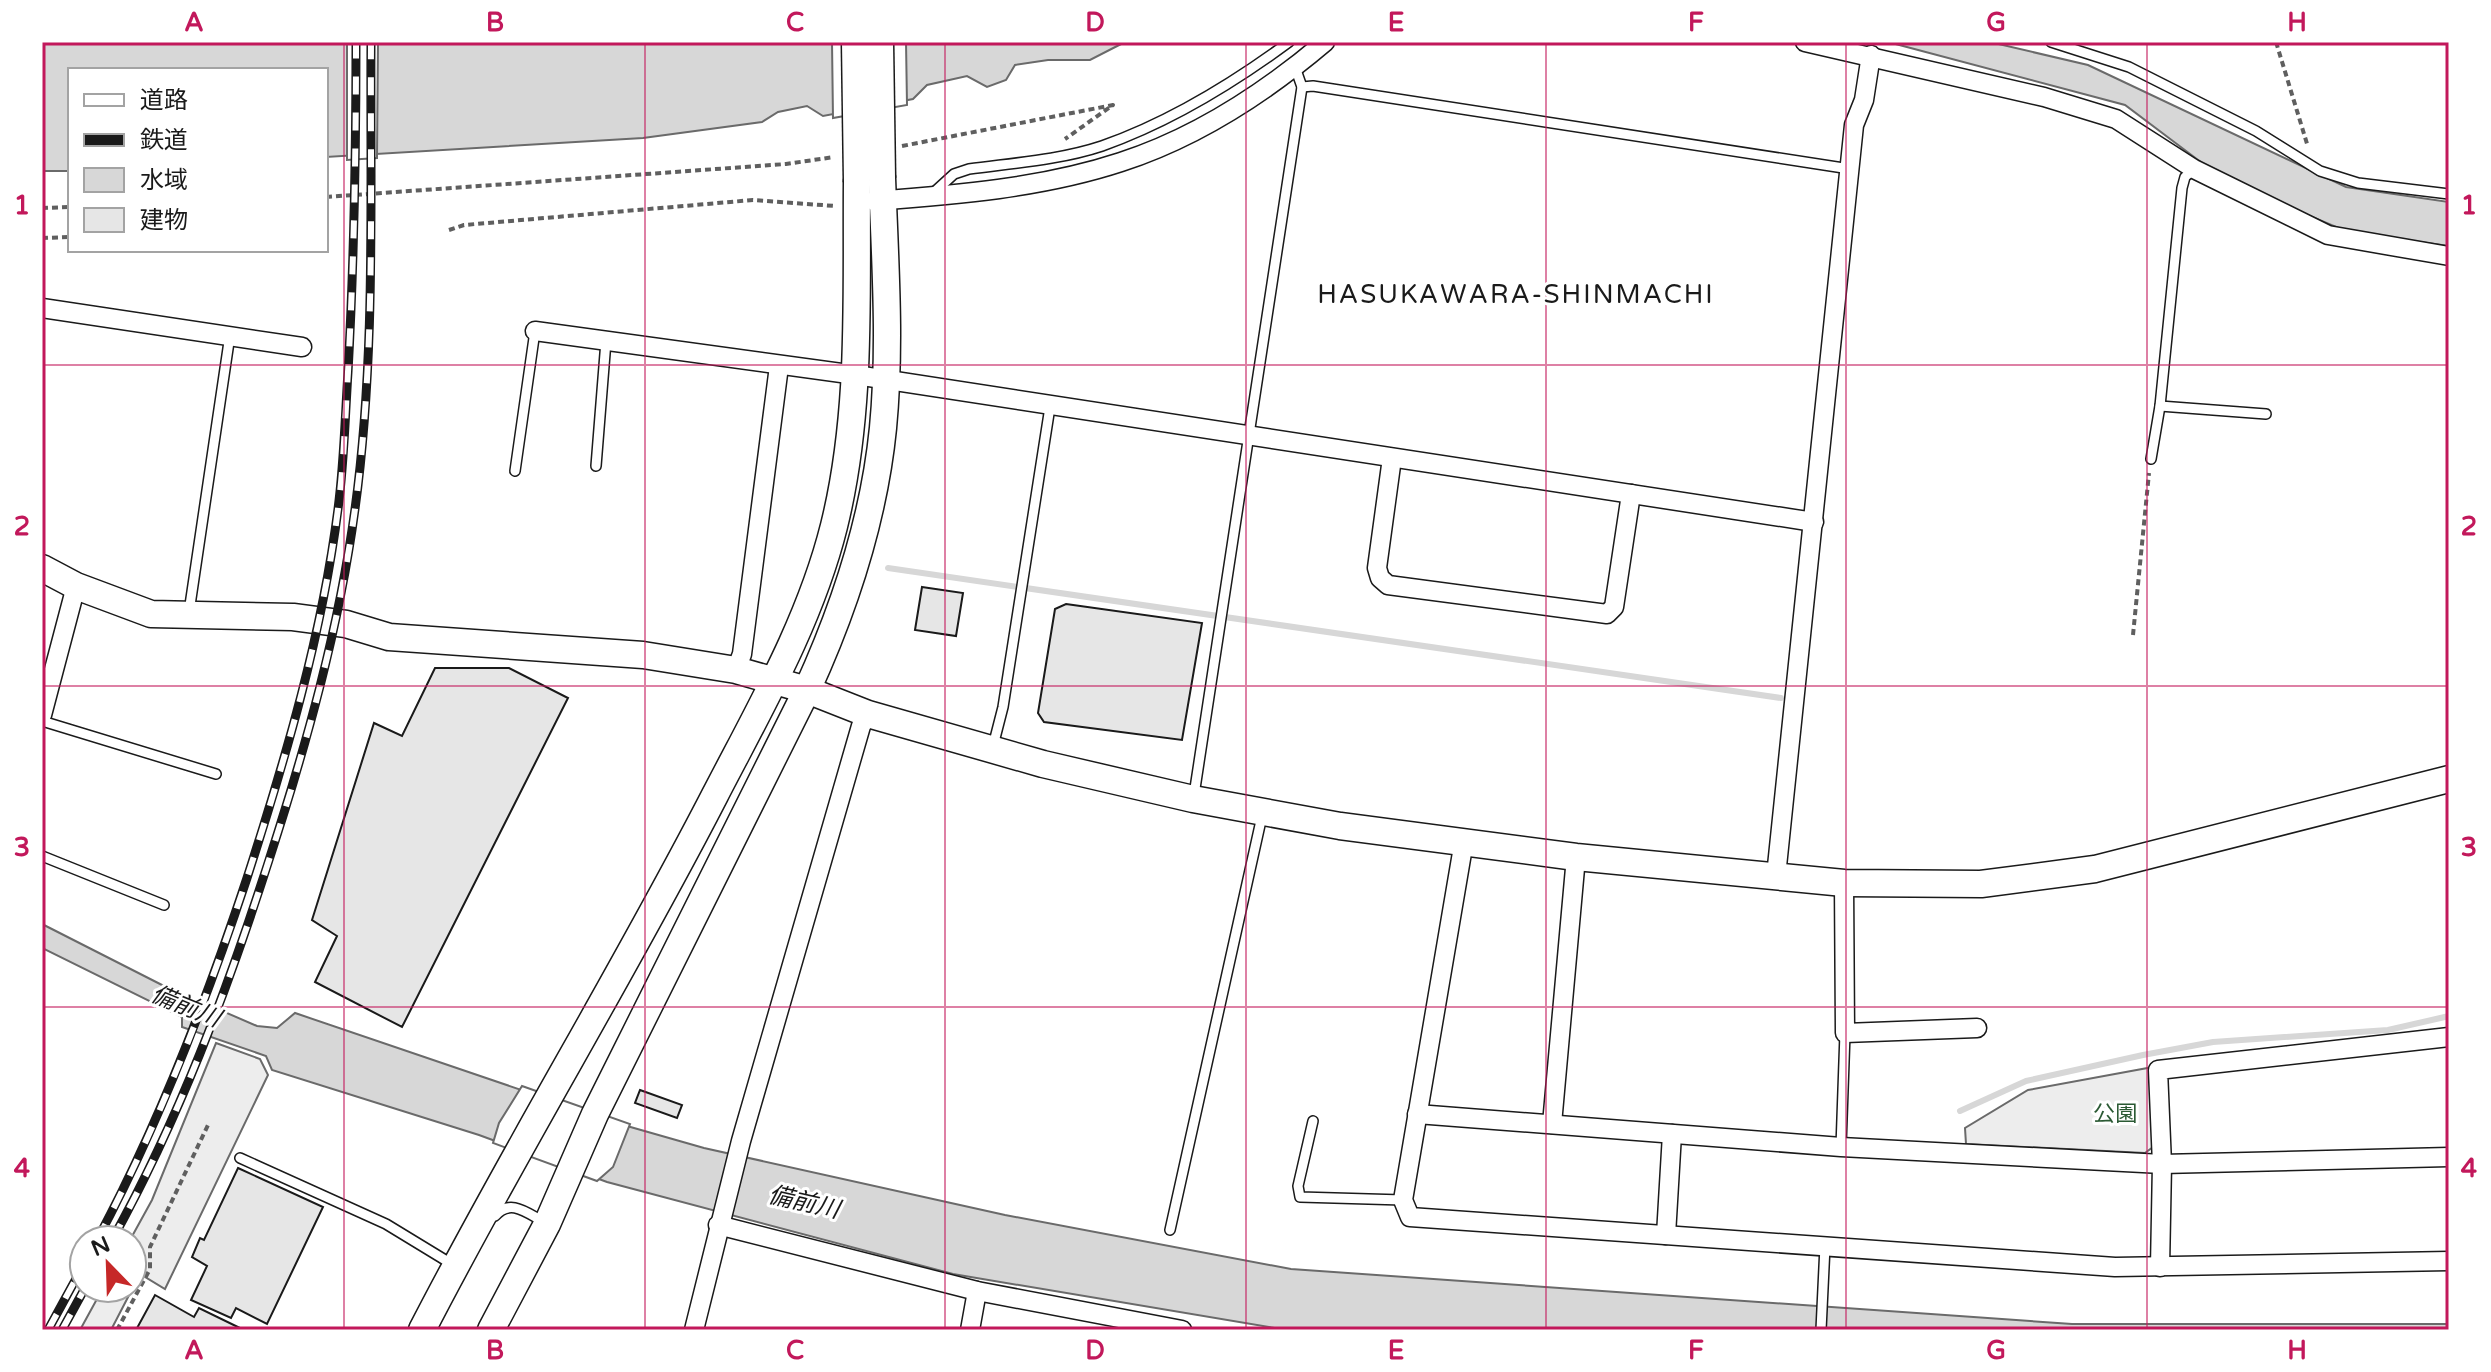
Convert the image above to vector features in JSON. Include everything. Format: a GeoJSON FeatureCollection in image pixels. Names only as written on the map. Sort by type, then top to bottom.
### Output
{"type":"FeatureCollection","features":[{"type":"Feature","properties":{"kind":"street"},"geometry":{"type":"LineString","coordinates":[[491,1330],[547,1224],[595,1114],[807,690],[839,618],[865,530],[883,431],[887,381],[855,42]]}},
{"type":"Feature","properties":{"kind":"street"},"geometry":{"type":"LineString","coordinates":[[422,1330],[455,1266],[641,939],[775,681],[817,579],[834,526],[845,470],[856,375],[880,42]]}},
{"type":"Feature","properties":{"kind":"street"},"geometry":{"type":"LineString","coordinates":[[870,191],[930,196],[1040,181],[1121,162],[1165,145],[1222,115],[1295,67],[1325,42]]}},
{"type":"Feature","properties":{"kind":"street"},"geometry":{"type":"LineString","coordinates":[[1805,42],[1872,50],[2116,119],[2194,169],[2328,235],[2449,256]]}},
{"type":"Feature","properties":{"kind":"street"},"geometry":{"type":"LineString","coordinates":[[1776,876],[1854,125],[1864,100],[1872,50]]}},
{"type":"Feature","properties":{"kind":"street"},"geometry":{"type":"LineString","coordinates":[[42,308],[302,347]]}},
{"type":"Feature","properties":{"kind":"street"},"geometry":{"type":"LineString","coordinates":[[535,331],[856,375],[1248,438],[1814,522]]}},
{"type":"Feature","properties":{"kind":"street"},"geometry":{"type":"LineString","coordinates":[[736,670],[742,654],[779,366]]}},
{"type":"Feature","properties":{"kind":"street"},"geometry":{"type":"LineString","coordinates":[[1392,458],[1377,568],[1380,578],[1388,585],[1607,614],[1614,607],[1631,494]]}},
{"type":"Feature","properties":{"kind":"street"},"geometry":{"type":"LineString","coordinates":[[42,568],[134,610],[188,616],[293,617],[346,624],[389,637],[584,649],[736,670],[807,690],[868,714],[992,749],[1193,799],[1340,826],[1576,857],[1844,883],[1981,884],[2095,869],[2449,779]]}},
{"type":"Feature","properties":{"kind":"street"},"geometry":{"type":"LineString","coordinates":[[42,715],[76,586]]}},
{"type":"Feature","properties":{"kind":"street"},"geometry":{"type":"LineString","coordinates":[[694,1330],[741,1141],[861,726],[868,714]]}},
{"type":"Feature","properties":{"kind":"street"},"geometry":{"type":"LineString","coordinates":[[1464,841],[1403,1200],[1410,1217],[2115,1267],[2449,1261]]}},
{"type":"Feature","properties":{"kind":"street"},"geometry":{"type":"LineString","coordinates":[[1552,1124],[1576,857]]}},
{"type":"Feature","properties":{"kind":"street"},"geometry":{"type":"LineString","coordinates":[[1844,883],[1845,1033],[1977,1028]]}},
{"type":"Feature","properties":{"kind":"street"},"geometry":{"type":"LineString","coordinates":[[2160,1267],[2162,1164],[2158,1070],[2449,1037]]}},
{"type":"Feature","properties":{"kind":"street"},"geometry":{"type":"LineString","coordinates":[[1417,1114],[1841,1147],[2162,1164],[2449,1157]]}},
{"type":"Feature","properties":{"kind":"street"},"geometry":{"type":"LineString","coordinates":[[1666,1235],[1672,1134]]}},
{"type":"Feature","properties":{"kind":"street"},"geometry":{"type":"LineString","coordinates":[[720,1221],[977,1291],[1182,1330]]}},
{"type":"Feature","properties":{"kind":"street"},"geometry":{"type":"LineString","coordinates":[[970,1330],[977,1291]]}},
{"type":"Feature","properties":{"kind":"lane"},"geometry":{"type":"LineString","coordinates":[[930,196],[954,174],[969,169],[1100,147],[1156,124],[1224,86],[1289,42]]}},
{"type":"Feature","properties":{"kind":"lane"},"geometry":{"type":"LineString","coordinates":[[2051,42],[2129,67],[2256,131],[2312,166],[2358,183],[2449,194]]}},
{"type":"Feature","properties":{"kind":"lane"},"geometry":{"type":"LineString","coordinates":[[1193,799],[1302,87],[1295,67]]}},
{"type":"Feature","properties":{"kind":"lane"},"geometry":{"type":"LineString","coordinates":[[1302,87],[1850,169]]}},
{"type":"Feature","properties":{"kind":"lane"},"geometry":{"type":"LineString","coordinates":[[2151,459],[2160,406],[2182,188],[2185,177],[2194,169]]}},
{"type":"Feature","properties":{"kind":"lane"},"geometry":{"type":"LineString","coordinates":[[515,471],[535,331]]}},
{"type":"Feature","properties":{"kind":"lane"},"geometry":{"type":"LineString","coordinates":[[188,616],[230,335]]}},
{"type":"Feature","properties":{"kind":"lane"},"geometry":{"type":"LineString","coordinates":[[596,466],[606,341]]}},
{"type":"Feature","properties":{"kind":"lane"},"geometry":{"type":"LineString","coordinates":[[2160,406],[2266,414]]}},
{"type":"Feature","properties":{"kind":"lane"},"geometry":{"type":"LineString","coordinates":[[992,749],[1003,707],[1050,407]]}},
{"type":"Feature","properties":{"kind":"lane"},"geometry":{"type":"LineString","coordinates":[[42,721],[216,774]]}},
{"type":"Feature","properties":{"kind":"lane"},"geometry":{"type":"LineString","coordinates":[[1170,1230],[1263,812]]}},
{"type":"Feature","properties":{"kind":"lane"},"geometry":{"type":"LineString","coordinates":[[42,856],[164,905]]}},
{"type":"Feature","properties":{"kind":"lane"},"geometry":{"type":"LineString","coordinates":[[1841,1147],[1845,1033]]}},
{"type":"Feature","properties":{"kind":"lane"},"geometry":{"type":"LineString","coordinates":[[1313,1121],[1298,1186],[1300,1197],[1403,1200]]}},
{"type":"Feature","properties":{"kind":"lane"},"geometry":{"type":"LineString","coordinates":[[240,1158],[386,1224],[455,1266],[464,1265],[502,1208],[521,1209],[547,1224]]}},
{"type":"Feature","properties":{"kind":"lane"},"geometry":{"type":"LineString","coordinates":[[1821,1330],[1825,1246]]}},
{"type":"Feature","properties":{"kind":"path"},"geometry":{"type":"LineString","coordinates":[[2276,42],[2312,166]]}},
{"type":"Feature","properties":{"kind":"path"},"geometry":{"type":"LineString","coordinates":[[888,148],[1113,105],[1056,145]]}},
{"type":"Feature","properties":{"kind":"path"},"geometry":{"type":"LineString","coordinates":[[328,197],[786,164],[844,155]]}},
{"type":"Feature","properties":{"kind":"path"},"geometry":{"type":"LineString","coordinates":[[449,230],[464,225],[753,200],[826,207],[870,191]]}},
{"type":"Feature","properties":{"kind":"path"},"geometry":{"type":"LineString","coordinates":[[42,208],[68,207]]}},
{"type":"Feature","properties":{"kind":"path"},"geometry":{"type":"LineString","coordinates":[[42,238],[68,237]]}},
{"type":"Feature","properties":{"kind":"path"},"geometry":{"type":"LineString","coordinates":[[2133,635],[2151,459]]}},
{"type":"Feature","properties":{"kind":"path"},"geometry":{"type":"LineString","coordinates":[[117,1330],[150,1269],[150,1247],[208,1125]]}},
{"type":"Feature","properties":{"kind":"shaded area"},"geometry":{"type":"Polygon","coordinates":[[[216,1043],[260,1059],[268,1075],[165,1289],[148,1279],[148,1224],[139,1224],[152,1200],[216,1043]]]}},
{"type":"Feature","properties":{"kind":"shaded area","name":"公園"},"geometry":{"type":"Polygon","coordinates":[[[2153,1067],[2153,1147],[2145,1153],[1966,1144],[1965,1128],[2028,1090],[2153,1067]]]}},
{"type":"Feature","properties":{"kind":"shaded area"},"geometry":{"type":"Polygon","coordinates":[[[94,1304],[124,1304],[111,1330],[80,1330],[94,1304]]]}},
{"type":"Feature","properties":{"kind":"water"},"geometry":{"type":"Polygon","coordinates":[[[42,42],[1125,42],[1090,60],[1048,60],[1015,65],[1006,80],[987,87],[967,76],[927,85],[913,99],[823,116],[807,106],[778,112],[762,122],[643,138],[328,157],[328,68],[68,68],[68,171],[42,171],[42,42]]]}},
{"type":"Feature","properties":{"kind":"water"},"geometry":{"type":"Polygon","coordinates":[[[1888,42],[1990,42],[2088,65],[2346,187],[2449,202],[2449,246],[2348,232],[2286,206],[2206,166],[2125,105],[1888,42]]]}},
{"type":"Feature","properties":{"kind":"water","name":"備前川"},"geometry":{"type":"Polygon","coordinates":[[[42,924],[162,985],[257,1026],[277,1028],[295,1013],[627,1126],[704,1148],[1005,1215],[1291,1269],[2072,1324],[2449,1324],[2449,1330],[1287,1330],[953,1274],[607,1182],[479,1135],[272,1070],[266,1056],[182,1027],[182,1017],[42,948],[42,924]]]}},
{"type":"Feature","properties":{"kind":"pier"},"geometry":{"type":"Polygon","coordinates":[[[347,42],[378,42],[377,158],[347,160],[347,42]]]}},
{"type":"Feature","properties":{"kind":"pier"},"geometry":{"type":"Polygon","coordinates":[[[832,42],[906,42],[907,105],[833,118],[832,42]]]}},
{"type":"Feature","properties":{"kind":"pier"},"geometry":{"type":"Polygon","coordinates":[[[522,1086],[630,1124],[613,1167],[597,1181],[493,1143],[499,1123],[522,1086]]]}},
{"type":"Feature","properties":{"kind":"building"},"geometry":{"type":"Polygon","coordinates":[[[922,587],[963,593],[956,636],[915,630],[922,587]]]}},
{"type":"Feature","properties":{"kind":"building"},"geometry":{"type":"Polygon","coordinates":[[[1066,604],[1202,623],[1182,740],[1044,722],[1038,713],[1055,609],[1066,604]]]}},
{"type":"Feature","properties":{"kind":"building"},"geometry":{"type":"Polygon","coordinates":[[[435,668],[509,668],[568,698],[402,1027],[315,982],[337,936],[312,920],[374,723],[402,736],[435,668]]]}},
{"type":"Feature","properties":{"kind":"building"},"geometry":{"type":"Polygon","coordinates":[[[640,1090],[682,1105],[677,1118],[635,1103],[640,1090]]]}},
{"type":"Feature","properties":{"kind":"building"},"geometry":{"type":"Polygon","coordinates":[[[238,1168],[323,1207],[267,1324],[236,1308],[231,1318],[191,1300],[207,1266],[192,1257],[200,1238],[204,1240],[238,1168]]]}},
{"type":"Feature","properties":{"kind":"building"},"geometry":{"type":"Polygon","coordinates":[[[155,1295],[194,1317],[199,1308],[244,1330],[136,1330],[155,1295]]]}},
{"type":"Feature","properties":{"kind":"waterway"},"geometry":{"type":"LineString","coordinates":[[888,568],[1781,698]]}},
{"type":"Feature","properties":{"kind":"waterway"},"geometry":{"type":"LineString","coordinates":[[1960,1111],[2026,1081],[2143,1055],[2213,1042],[2388,1030],[2449,1016]]}},
{"type":"Feature","properties":{"kind":"railway"},"geometry":{"type":"LineString","coordinates":[[105,1224],[161,1107],[231,924],[289,741],[323,603],[342,475],[353,249],[356,42]]}},
{"type":"Feature","properties":{"kind":"railway"},"geometry":{"type":"LineString","coordinates":[[120,1224],[159,1148],[219,1006],[283,817],[331,643],[355,509],[366,393],[371,42]]}},
{"type":"Feature","properties":{"kind":"railway"},"geometry":{"type":"LineString","coordinates":[[48,1330],[68,1293]]}},
{"type":"Feature","properties":{"kind":"railway"},"geometry":{"type":"LineString","coordinates":[[62,1330],[76,1304]]}},
{"type":"Feature","properties":{"kind":"district","name":"HASUKAWARA-SHINMACHI"},"geometry":{"type":"Point","coordinates":[1516,294]}}]}
